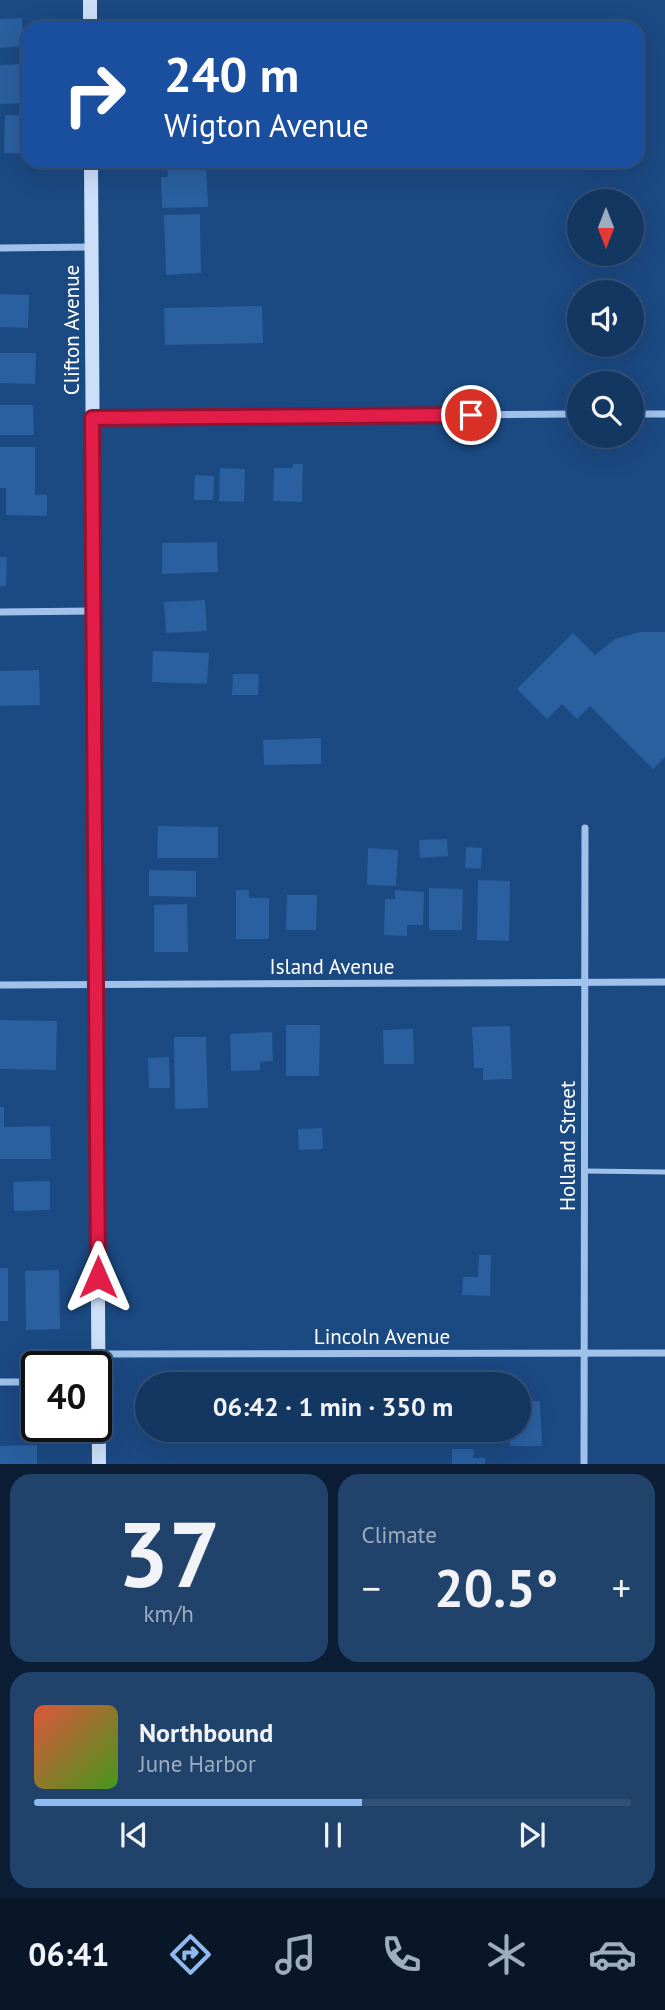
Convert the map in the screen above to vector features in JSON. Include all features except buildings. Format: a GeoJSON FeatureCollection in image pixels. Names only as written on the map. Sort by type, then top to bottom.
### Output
{"type":"FeatureCollection","features":[{"type":"Feature","properties":{"kind":"street"},"geometry":{"type":"LineString","coordinates":[[90,0],[90,21]]}},
{"type":"Feature","properties":{"kind":"street","name":"Clifton Avenue"},"geometry":{"type":"LineString","coordinates":[[91,168],[98,1351]]}},
{"type":"Feature","properties":{"kind":"street"},"geometry":{"type":"LineString","coordinates":[[0,248],[91,247]]}},
{"type":"Feature","properties":{"kind":"street"},"geometry":{"type":"LineString","coordinates":[[92,418],[567,414]]}},
{"type":"Feature","properties":{"kind":"street"},"geometry":{"type":"LineString","coordinates":[[644,414],[665,414]]}},
{"type":"Feature","properties":{"kind":"street"},"geometry":{"type":"LineString","coordinates":[[0,612],[94,611]]}},
{"type":"Feature","properties":{"kind":"street","name":"Holland Street"},"geometry":{"type":"LineString","coordinates":[[584,1464],[585,828]]}},
{"type":"Feature","properties":{"kind":"street","name":"Island Avenue"},"geometry":{"type":"LineString","coordinates":[[0,985],[665,982]]}},
{"type":"Feature","properties":{"kind":"street","name":"Lincoln Avenue"},"geometry":{"type":"LineString","coordinates":[[112,1354],[665,1353]]}},
{"type":"Feature","properties":{"kind":"street"},"geometry":{"type":"LineString","coordinates":[[0,1382],[21,1382]]}},
{"type":"Feature","properties":{"kind":"street","name":"Clifton Avenue"},"geometry":{"type":"LineString","coordinates":[[98,1442],[99,1464]]}},
{"type":"Feature","properties":{"kind":"lane"},"geometry":{"type":"LineString","coordinates":[[584,1171],[665,1172]]}},
{"type":"Feature","properties":{"kind":"route"},"geometry":{"type":"LineString","coordinates":[[98,1277],[92,418],[471,415]]}}]}
